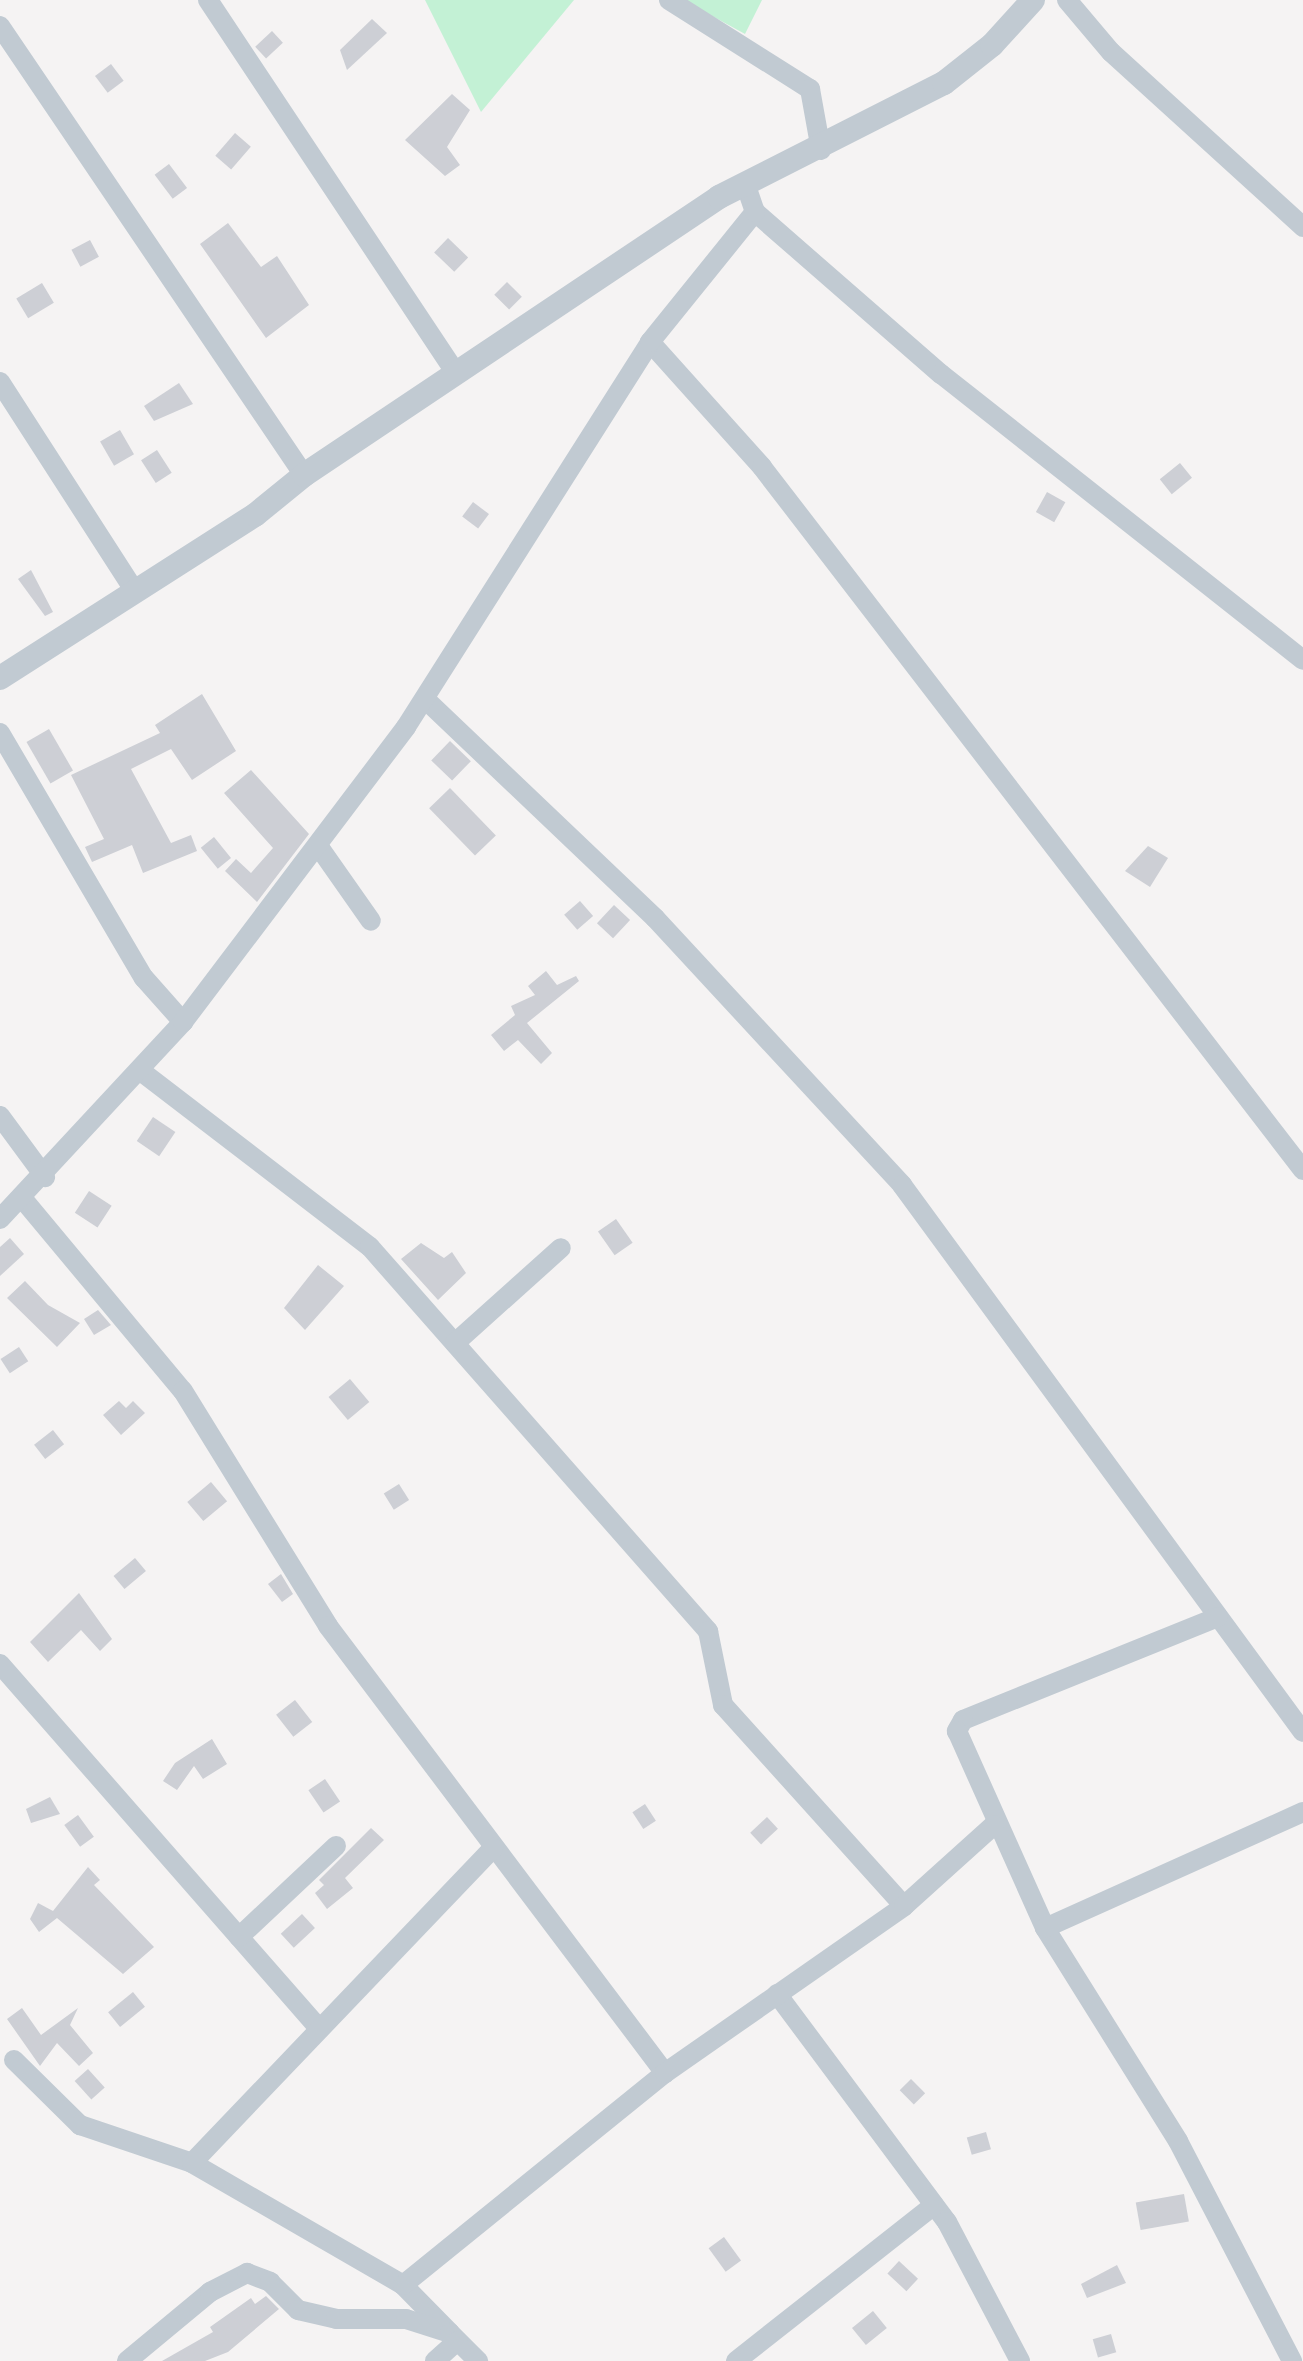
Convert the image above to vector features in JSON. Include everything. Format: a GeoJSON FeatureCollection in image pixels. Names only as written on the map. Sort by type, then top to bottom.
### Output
{"type":"FeatureCollection","features":[{"type":"Feature","properties":{"kind":"street"},"geometry":{"type":"LineString","coordinates":[[208,0],[456,373]]}},
{"type":"Feature","properties":{"kind":"street"},"geometry":{"type":"LineString","coordinates":[[669,0],[810,89],[821,150]]}},
{"type":"Feature","properties":{"kind":"street"},"geometry":{"type":"LineString","coordinates":[[0,678],[255,515],[304,475],[668,229],[944,83],[992,45],[1033,0]]}},
{"type":"Feature","properties":{"kind":"street"},"geometry":{"type":"LineString","coordinates":[[1067,0],[1111,52],[1303,227]]}},
{"type":"Feature","properties":{"kind":"street"},"geometry":{"type":"LineString","coordinates":[[0,26],[304,475]]}},
{"type":"Feature","properties":{"kind":"street"},"geometry":{"type":"LineString","coordinates":[[746,186],[755,212],[953,384],[1303,660]]}},
{"type":"Feature","properties":{"kind":"street"},"geometry":{"type":"LineString","coordinates":[[0,1219],[45,1177],[142,1072],[319,847],[425,699],[650,342],[755,212]]}},
{"type":"Feature","properties":{"kind":"street"},"geometry":{"type":"LineString","coordinates":[[650,342],[762,467],[1303,1170]]}},
{"type":"Feature","properties":{"kind":"street"},"geometry":{"type":"LineString","coordinates":[[0,382],[134,590]]}},
{"type":"Feature","properties":{"kind":"street"},"geometry":{"type":"LineString","coordinates":[[425,699],[655,918],[902,1185],[1303,1732]]}},
{"type":"Feature","properties":{"kind":"street"},"geometry":{"type":"LineString","coordinates":[[0,733],[144,978],[183,1022]]}},
{"type":"Feature","properties":{"kind":"street"},"geometry":{"type":"LineString","coordinates":[[319,847],[371,921]]}},
{"type":"Feature","properties":{"kind":"street"},"geometry":{"type":"LineString","coordinates":[[142,1072],[370,1247],[708,1631],[723,1705],[904,1906]]}},
{"type":"Feature","properties":{"kind":"street"},"geometry":{"type":"LineString","coordinates":[[0,1116],[45,1177]]}},
{"type":"Feature","properties":{"kind":"street"},"geometry":{"type":"LineString","coordinates":[[22,1198],[183,1391],[328,1626],[665,2073]]}},
{"type":"Feature","properties":{"kind":"street"},"geometry":{"type":"LineString","coordinates":[[455,1343],[561,1248]]}},
{"type":"Feature","properties":{"kind":"street"},"geometry":{"type":"LineString","coordinates":[[1218,1617],[963,1720],[958,1742],[994,1825],[1045,1928],[1178,2141],[1292,2361]]}},
{"type":"Feature","properties":{"kind":"street"},"geometry":{"type":"LineString","coordinates":[[0,1664],[320,2029]]}},
{"type":"Feature","properties":{"kind":"street"},"geometry":{"type":"LineString","coordinates":[[1045,1928],[1303,1812]]}},
{"type":"Feature","properties":{"kind":"street"},"geometry":{"type":"LineString","coordinates":[[403,2285],[665,2073],[904,1906],[994,1825]]}},
{"type":"Feature","properties":{"kind":"street"},"geometry":{"type":"LineString","coordinates":[[239,1937],[336,1846]]}},
{"type":"Feature","properties":{"kind":"street"},"geometry":{"type":"LineString","coordinates":[[192,2163],[493,1848]]}},
{"type":"Feature","properties":{"kind":"street"},"geometry":{"type":"LineString","coordinates":[[777,1994],[934,2205],[1020,2361]]}},
{"type":"Feature","properties":{"kind":"street"},"geometry":{"type":"LineString","coordinates":[[14,2060],[80,2125],[192,2163],[403,2285],[478,2361]]}},
{"type":"Feature","properties":{"kind":"street"},"geometry":{"type":"LineString","coordinates":[[736,2361],[934,2205]]}},
{"type":"Feature","properties":{"kind":"street"},"geometry":{"type":"LineString","coordinates":[[127,2361],[210,2292],[247,2273],[270,2282],[298,2310],[336,2319],[406,2319],[454,2337]]}},
{"type":"Feature","properties":{"kind":"street"},"geometry":{"type":"LineString","coordinates":[[435,2361],[454,2337]]}},
{"type":"Feature","properties":{"kind":"green space"},"geometry":{"type":"Polygon","coordinates":[[[425,0],[574,0],[481,112],[425,0]]]}},
{"type":"Feature","properties":{"kind":"green space"},"geometry":{"type":"Polygon","coordinates":[[[683,0],[762,0],[745,34],[683,0]]]}},
{"type":"Feature","properties":{"kind":"building"},"geometry":{"type":"Polygon","coordinates":[[[372,19],[387,33],[347,70],[340,50],[372,19]]]}},
{"type":"Feature","properties":{"kind":"building"},"geometry":{"type":"Polygon","coordinates":[[[272,31],[283,43],[266,58],[255,47],[272,31]]]}},
{"type":"Feature","properties":{"kind":"building"},"geometry":{"type":"Polygon","coordinates":[[[111,64],[124,81],[108,93],[95,76],[111,64]]]}},
{"type":"Feature","properties":{"kind":"building"},"geometry":{"type":"Polygon","coordinates":[[[452,94],[470,110],[447,147],[460,165],[445,176],[405,140],[452,94]]]}},
{"type":"Feature","properties":{"kind":"building"},"geometry":{"type":"Polygon","coordinates":[[[235,133],[251,147],[231,169],[215,156],[235,133]]]}},
{"type":"Feature","properties":{"kind":"building"},"geometry":{"type":"Polygon","coordinates":[[[169,164],[187,188],[173,199],[155,175],[169,164]]]}},
{"type":"Feature","properties":{"kind":"building"},"geometry":{"type":"Polygon","coordinates":[[[228,223],[261,267],[277,256],[309,305],[266,338],[200,244],[228,223]]]}},
{"type":"Feature","properties":{"kind":"building"},"geometry":{"type":"Polygon","coordinates":[[[448,238],[468,257],[454,272],[434,252],[448,238]]]}},
{"type":"Feature","properties":{"kind":"building"},"geometry":{"type":"Polygon","coordinates":[[[90,240],[99,257],[80,267],[71,250],[90,240]]]}},
{"type":"Feature","properties":{"kind":"building"},"geometry":{"type":"Polygon","coordinates":[[[507,282],[522,297],[509,310],[494,295],[507,282]]]}},
{"type":"Feature","properties":{"kind":"building"},"geometry":{"type":"Polygon","coordinates":[[[42,283],[54,303],[28,318],[16,298],[42,283]]]}},
{"type":"Feature","properties":{"kind":"building"},"geometry":{"type":"Polygon","coordinates":[[[179,383],[193,404],[154,421],[144,406],[179,383]]]}},
{"type":"Feature","properties":{"kind":"building"},"geometry":{"type":"Polygon","coordinates":[[[120,430],[134,454],[114,466],[100,442],[120,430]]]}},
{"type":"Feature","properties":{"kind":"building"},"geometry":{"type":"Polygon","coordinates":[[[157,450],[172,473],[156,483],[141,460],[157,450]]]}},
{"type":"Feature","properties":{"kind":"building"},"geometry":{"type":"Polygon","coordinates":[[[1180,463],[1192,478],[1172,494],[1160,479],[1180,463]]]}},
{"type":"Feature","properties":{"kind":"building"},"geometry":{"type":"Polygon","coordinates":[[[1047,492],[1065,502],[1054,522],[1036,512],[1047,492]]]}},
{"type":"Feature","properties":{"kind":"building"},"geometry":{"type":"Polygon","coordinates":[[[473,502],[489,514],[478,528],[462,516],[473,502]]]}},
{"type":"Feature","properties":{"kind":"building"},"geometry":{"type":"Polygon","coordinates":[[[31,570],[53,612],[45,616],[18,579],[31,570]]]}},
{"type":"Feature","properties":{"kind":"building"},"geometry":{"type":"Polygon","coordinates":[[[202,694],[236,751],[192,780],[171,749],[131,769],[171,843],[191,835],[197,851],[143,873],[132,845],[92,862],[85,847],[104,839],[71,775],[160,733],[155,725],[202,694]]]}},
{"type":"Feature","properties":{"kind":"building"},"geometry":{"type":"Polygon","coordinates":[[[49,729],[73,771],[50,784],[26,742],[49,729]]]}},
{"type":"Feature","properties":{"kind":"building"},"geometry":{"type":"Polygon","coordinates":[[[450,741],[471,761],[452,781],[431,760],[450,741]]]}},
{"type":"Feature","properties":{"kind":"building"},"geometry":{"type":"Polygon","coordinates":[[[251,770],[309,834],[257,902],[225,871],[236,859],[251,873],[273,848],[224,793],[251,770]]]}},
{"type":"Feature","properties":{"kind":"building"},"geometry":{"type":"Polygon","coordinates":[[[450,788],[496,835],[475,856],[429,808],[450,788]]]}},
{"type":"Feature","properties":{"kind":"building"},"geometry":{"type":"Polygon","coordinates":[[[214,837],[231,858],[218,869],[201,848],[214,837]]]}},
{"type":"Feature","properties":{"kind":"building"},"geometry":{"type":"Polygon","coordinates":[[[1148,846],[1168,858],[1150,887],[1125,871],[1148,846]]]}},
{"type":"Feature","properties":{"kind":"building"},"geometry":{"type":"Polygon","coordinates":[[[580,901],[593,916],[577,930],[564,915],[580,901]]]}},
{"type":"Feature","properties":{"kind":"building"},"geometry":{"type":"Polygon","coordinates":[[[614,905],[630,920],[613,938],[597,923],[614,905]]]}},
{"type":"Feature","properties":{"kind":"building"},"geometry":{"type":"Polygon","coordinates":[[[546,971],[557,985],[576,976],[579,981],[527,1023],[552,1053],[541,1064],[518,1040],[504,1051],[491,1035],[515,1015],[511,1006],[535,995],[528,986],[546,971]]]}},
{"type":"Feature","properties":{"kind":"building"},"geometry":{"type":"Polygon","coordinates":[[[153,1117],[175,1132],[159,1156],[137,1141],[153,1117]]]}},
{"type":"Feature","properties":{"kind":"building"},"geometry":{"type":"Polygon","coordinates":[[[89,1191],[112,1206],[97,1228],[75,1213],[89,1191]]]}},
{"type":"Feature","properties":{"kind":"building"},"geometry":{"type":"Polygon","coordinates":[[[616,1219],[633,1243],[615,1255],[598,1232],[616,1219]]]}},
{"type":"Feature","properties":{"kind":"building"},"geometry":{"type":"Polygon","coordinates":[[[10,1238],[24,1254],[0,1276],[0,1247],[10,1238]]]}},
{"type":"Feature","properties":{"kind":"building"},"geometry":{"type":"Polygon","coordinates":[[[421,1243],[444,1258],[452,1252],[466,1273],[438,1300],[401,1259],[421,1243]]]}},
{"type":"Feature","properties":{"kind":"building"},"geometry":{"type":"Polygon","coordinates":[[[318,1265],[344,1286],[305,1330],[284,1308],[318,1265]]]}},
{"type":"Feature","properties":{"kind":"building"},"geometry":{"type":"Polygon","coordinates":[[[25,1281],[48,1305],[80,1323],[57,1347],[7,1298],[25,1281]]]}},
{"type":"Feature","properties":{"kind":"building"},"geometry":{"type":"Polygon","coordinates":[[[98,1310],[111,1325],[94,1335],[84,1319],[98,1310]]]}},
{"type":"Feature","properties":{"kind":"building"},"geometry":{"type":"Polygon","coordinates":[[[19,1347],[28,1361],[10,1373],[1,1359],[19,1347]]]}},
{"type":"Feature","properties":{"kind":"building"},"geometry":{"type":"Polygon","coordinates":[[[350,1379],[369,1402],[348,1420],[329,1397],[350,1379]]]}},
{"type":"Feature","properties":{"kind":"building"},"geometry":{"type":"Polygon","coordinates":[[[119,1401],[126,1408],[133,1401],[145,1413],[121,1435],[103,1415],[119,1401]]]}},
{"type":"Feature","properties":{"kind":"building"},"geometry":{"type":"Polygon","coordinates":[[[53,1430],[64,1444],[45,1459],[34,1445],[53,1430]]]}},
{"type":"Feature","properties":{"kind":"building"},"geometry":{"type":"Polygon","coordinates":[[[211,1482],[227,1501],[203,1521],[187,1502],[211,1482]]]}},
{"type":"Feature","properties":{"kind":"building"},"geometry":{"type":"Polygon","coordinates":[[[399,1484],[409,1500],[394,1510],[384,1494],[399,1484]]]}},
{"type":"Feature","properties":{"kind":"building"},"geometry":{"type":"Polygon","coordinates":[[[135,1558],[146,1571],[124,1589],[114,1576],[135,1558]]]}},
{"type":"Feature","properties":{"kind":"building"},"geometry":{"type":"Polygon","coordinates":[[[281,1574],[293,1594],[282,1602],[268,1584],[281,1574]]]}},
{"type":"Feature","properties":{"kind":"building"},"geometry":{"type":"Polygon","coordinates":[[[79,1593],[112,1639],[100,1651],[81,1630],[48,1662],[30,1642],[79,1593]]]}},
{"type":"Feature","properties":{"kind":"building"},"geometry":{"type":"Polygon","coordinates":[[[295,1700],[312,1722],[293,1737],[276,1715],[295,1700]]]}},
{"type":"Feature","properties":{"kind":"building"},"geometry":{"type":"Polygon","coordinates":[[[212,1739],[227,1764],[203,1779],[194,1766],[177,1790],[163,1781],[175,1763],[212,1739]]]}},
{"type":"Feature","properties":{"kind":"building"},"geometry":{"type":"Polygon","coordinates":[[[325,1779],[340,1801],[324,1813],[308,1790],[325,1779]]]}},
{"type":"Feature","properties":{"kind":"building"},"geometry":{"type":"Polygon","coordinates":[[[50,1797],[60,1814],[31,1823],[26,1809],[50,1797]]]}},
{"type":"Feature","properties":{"kind":"building"},"geometry":{"type":"Polygon","coordinates":[[[645,1804],[656,1821],[643,1829],[632,1812],[645,1804]]]}},
{"type":"Feature","properties":{"kind":"building"},"geometry":{"type":"Polygon","coordinates":[[[78,1815],[94,1837],[80,1847],[64,1825],[78,1815]]]}},
{"type":"Feature","properties":{"kind":"building"},"geometry":{"type":"Polygon","coordinates":[[[767,1817],[778,1829],[761,1844],[750,1833],[767,1817]]]}},
{"type":"Feature","properties":{"kind":"building"},"geometry":{"type":"Polygon","coordinates":[[[371,1828],[384,1840],[345,1878],[353,1888],[327,1909],[315,1893],[324,1885],[319,1880],[371,1828]]]}},
{"type":"Feature","properties":{"kind":"building"},"geometry":{"type":"Polygon","coordinates":[[[88,1867],[100,1880],[94,1885],[154,1947],[123,1974],[57,1918],[39,1932],[30,1919],[38,1903],[53,1911],[88,1867]]]}},
{"type":"Feature","properties":{"kind":"building"},"geometry":{"type":"Polygon","coordinates":[[[302,1914],[315,1928],[294,1948],[281,1934],[302,1914]]]}},
{"type":"Feature","properties":{"kind":"building"},"geometry":{"type":"Polygon","coordinates":[[[133,1992],[145,2007],[120,2027],[108,2012],[133,1992]]]}},
{"type":"Feature","properties":{"kind":"building"},"geometry":{"type":"Polygon","coordinates":[[[22,2008],[41,2035],[78,2008],[70,2025],[93,2053],[79,2066],[57,2043],[40,2066],[7,2019],[22,2008]]]}},
{"type":"Feature","properties":{"kind":"building"},"geometry":{"type":"Polygon","coordinates":[[[88,2069],[105,2088],[91,2100],[75,2081],[88,2069]]]}},
{"type":"Feature","properties":{"kind":"building"},"geometry":{"type":"Polygon","coordinates":[[[911,2079],[925,2093],[914,2104],[900,2090],[911,2079]]]}},
{"type":"Feature","properties":{"kind":"building"},"geometry":{"type":"Polygon","coordinates":[[[986,2132],[991,2149],[972,2155],[967,2138],[986,2132]]]}},
{"type":"Feature","properties":{"kind":"building"},"geometry":{"type":"Polygon","coordinates":[[[1184,2194],[1189,2222],[1141,2230],[1136,2203],[1184,2194]]]}},
{"type":"Feature","properties":{"kind":"building"},"geometry":{"type":"Polygon","coordinates":[[[724,2237],[741,2260],[726,2272],[709,2248],[724,2237]]]}},
{"type":"Feature","properties":{"kind":"building"},"geometry":{"type":"Polygon","coordinates":[[[899,2261],[918,2279],[906,2291],[887,2273],[899,2261]]]}},
{"type":"Feature","properties":{"kind":"building"},"geometry":{"type":"Polygon","coordinates":[[[1117,2265],[1126,2283],[1087,2298],[1081,2284],[1117,2265]]]}},
{"type":"Feature","properties":{"kind":"building"},"geometry":{"type":"Polygon","coordinates":[[[266,2296],[279,2309],[228,2352],[205,2361],[162,2361],[213,2332],[210,2327],[251,2298],[255,2304],[266,2296]]]}},
{"type":"Feature","properties":{"kind":"building"},"geometry":{"type":"Polygon","coordinates":[[[873,2311],[887,2328],[866,2345],[852,2328],[873,2311]]]}},
{"type":"Feature","properties":{"kind":"building"},"geometry":{"type":"Polygon","coordinates":[[[1111,2334],[1116,2352],[1098,2358],[1093,2339],[1111,2334]]]}}]}
